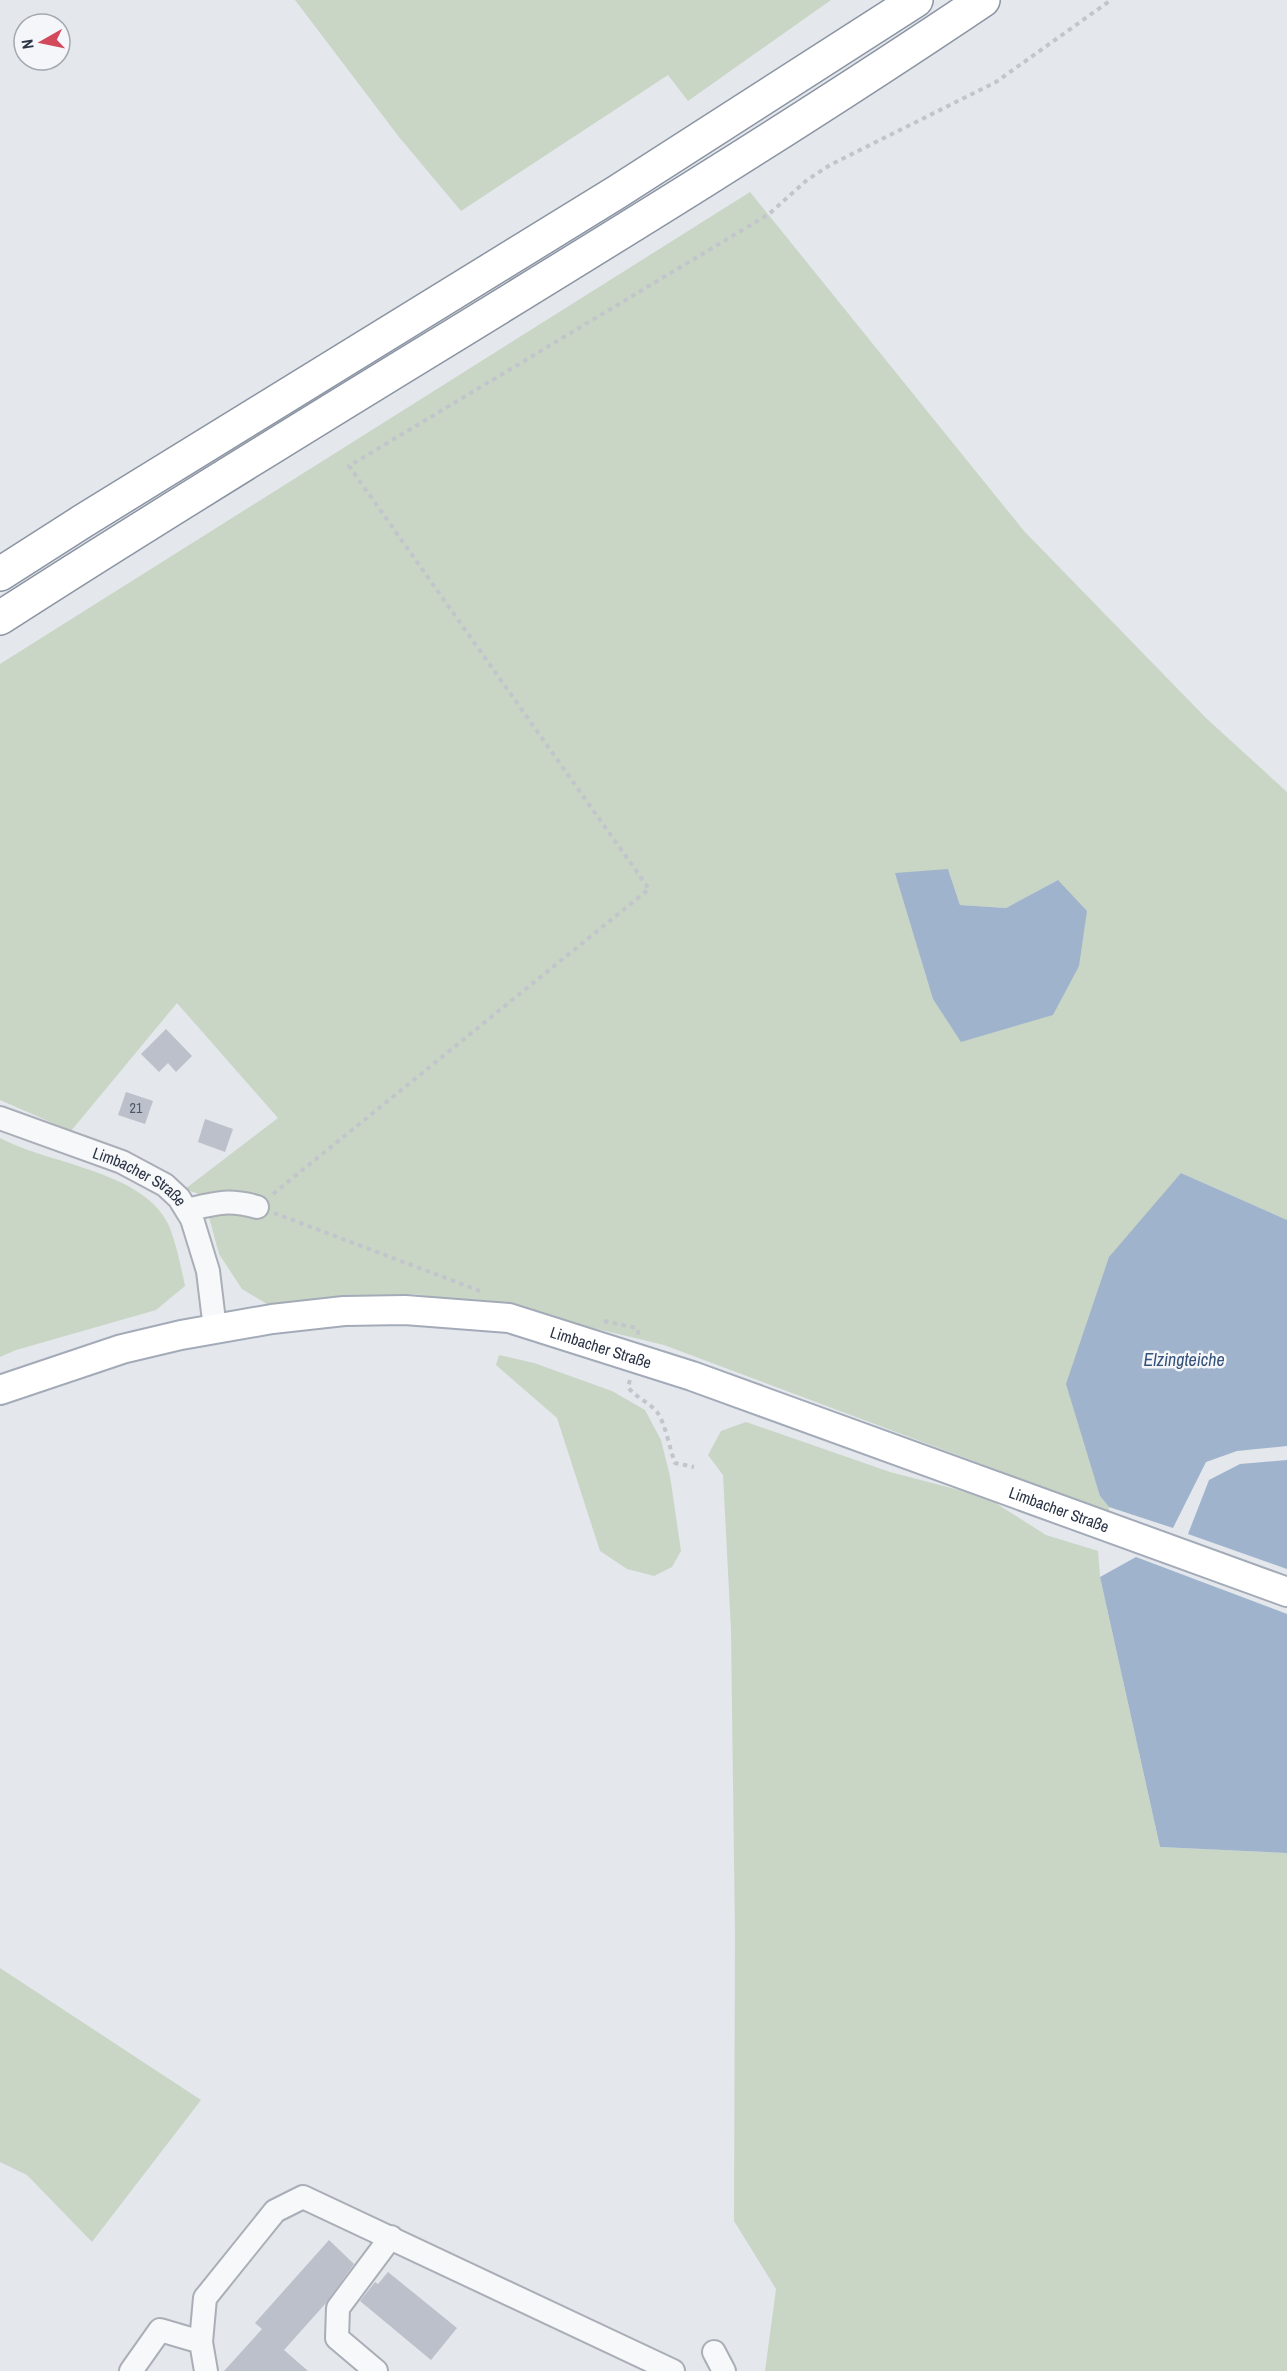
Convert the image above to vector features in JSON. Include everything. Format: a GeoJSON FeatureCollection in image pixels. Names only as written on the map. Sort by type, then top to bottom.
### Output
{"type":"FeatureCollection","features":[{"type":"Feature","properties":{"kind":"highway"},"geometry":{"type":"LineString","coordinates":[[0,574],[83,520],[617,192],[916,0]]}},
{"type":"Feature","properties":{"kind":"highway"},"geometry":{"type":"LineString","coordinates":[[0,618],[107,549],[634,225],[983,0]]}},
{"type":"Feature","properties":{"kind":"main road","name":"Limbacher Straße"},"geometry":{"type":"LineString","coordinates":[[215,1329],[272,1319],[344,1311],[405,1310],[509,1318],[692,1376],[1287,1592]]}},
{"type":"Feature","properties":{"kind":"main road"},"geometry":{"type":"LineString","coordinates":[[0,1390],[122,1349],[215,1329]]}},
{"type":"Feature","properties":{"kind":"street","name":"Limbacher Straße"},"geometry":{"type":"LineString","coordinates":[[0,1118],[122,1162],[165,1185],[179,1198],[192,1219],[208,1271],[215,1329]]}},
{"type":"Feature","properties":{"kind":"street"},"geometry":{"type":"LineString","coordinates":[[187,1210],[220,1202],[236,1201],[257,1207]]}},
{"type":"Feature","properties":{"kind":"street"},"geometry":{"type":"LineString","coordinates":[[206,2371],[201,2342],[205,2298],[275,2211],[303,2197],[673,2371]]}},
{"type":"Feature","properties":{"kind":"street"},"geometry":{"type":"LineString","coordinates":[[376,2371],[337,2338],[338,2308],[391,2237]]}},
{"type":"Feature","properties":{"kind":"street"},"geometry":{"type":"LineString","coordinates":[[131,2371],[160,2330],[201,2342]]}},
{"type":"Feature","properties":{"kind":"path"},"geometry":{"type":"LineString","coordinates":[[484,1292],[257,1207],[649,889],[349,466],[769,214],[807,180],[830,165],[996,82],[1111,0]]}},
{"type":"Feature","properties":{"kind":"path"},"geometry":{"type":"LineString","coordinates":[[594,1319],[637,1328],[641,1339],[628,1387],[632,1393],[660,1415],[675,1463],[694,1467]]}},
{"type":"Feature","properties":{"kind":"green space"},"geometry":{"type":"Polygon","coordinates":[[[295,0],[831,0],[688,101],[668,75],[461,211],[399,137],[295,0]]]}},
{"type":"Feature","properties":{"kind":"green space"},"geometry":{"type":"Polygon","coordinates":[[[750,192],[1024,531],[1206,718],[1287,792],[1287,1220],[1181,1173],[1100,1496],[1109,1507],[1109,1512],[664,1345],[509,1308],[414,1294],[333,1297],[267,1304],[242,1289],[219,1254],[209,1217],[210,1198],[185,1189],[278,1118],[177,1003],[71,1131],[0,1100],[0,664],[750,192]],[[948,869],[933,999],[1058,880],[1006,908],[960,905],[948,869]]]}},
{"type":"Feature","properties":{"kind":"green space"},"geometry":{"type":"Polygon","coordinates":[[[0,1138],[95,1172],[141,1194],[158,1209],[170,1228],[185,1286],[156,1310],[16,1350],[0,1357],[0,1138]]]}},
{"type":"Feature","properties":{"kind":"green space"},"geometry":{"type":"Polygon","coordinates":[[[499,1355],[534,1363],[612,1391],[645,1410],[661,1440],[670,1476],[681,1551],[672,1567],[654,1576],[627,1569],[600,1551],[557,1418],[496,1365],[499,1355]]]}},
{"type":"Feature","properties":{"kind":"green space"},"geometry":{"type":"Polygon","coordinates":[[[746,1422],[890,1472],[986,1497],[1046,1535],[1098,1551],[1100,1577],[1160,1847],[1287,1853],[1287,2371],[765,2371],[776,2289],[734,2221],[735,1935],[731,1630],[723,1475],[708,1455],[721,1431],[746,1422]]]}},
{"type":"Feature","properties":{"kind":"green space"},"geometry":{"type":"Polygon","coordinates":[[[0,1968],[201,2100],[92,2242],[27,2175],[0,2162],[0,1968]]]}},
{"type":"Feature","properties":{"kind":"water"},"geometry":{"type":"Polygon","coordinates":[[[948,869],[960,905],[1006,908],[1058,880],[1087,911],[1079,966],[1053,1015],[961,1042],[933,999],[895,873],[948,869]]]}},
{"type":"Feature","properties":{"kind":"water","name":"Elzingteiche"},"geometry":{"type":"Polygon","coordinates":[[[1181,1173],[1287,1220],[1287,1446],[1237,1451],[1206,1462],[1173,1528],[1109,1507],[1100,1496],[1066,1384],[1109,1257],[1181,1173]]]}},
{"type":"Feature","properties":{"kind":"water"},"geometry":{"type":"Polygon","coordinates":[[[1287,1460],[1287,1569],[1188,1534],[1209,1480],[1240,1464],[1287,1460]]]}},
{"type":"Feature","properties":{"kind":"water"},"geometry":{"type":"Polygon","coordinates":[[[1136,1557],[1287,1614],[1287,1853],[1160,1847],[1100,1577],[1136,1557]]]}},
{"type":"Feature","properties":{"kind":"building"},"geometry":{"type":"Polygon","coordinates":[[[166,1029],[192,1056],[176,1072],[168,1063],[159,1072],[141,1054],[166,1029]]]}},
{"type":"Feature","properties":{"kind":"building"},"geometry":{"type":"Polygon","coordinates":[[[126,1092],[153,1101],[145,1124],[118,1115],[126,1092]]]}},
{"type":"Feature","properties":{"kind":"building"},"geometry":{"type":"Polygon","coordinates":[[[205,1119],[233,1129],[225,1152],[198,1142],[205,1119]]]}},
{"type":"Feature","properties":{"kind":"building"},"geometry":{"type":"Polygon","coordinates":[[[329,2240],[354,2264],[326,2303],[284,2350],[308,2371],[224,2371],[262,2329],[255,2323],[329,2240]]]}},
{"type":"Feature","properties":{"kind":"building"},"geometry":{"type":"Polygon","coordinates":[[[388,2272],[457,2328],[431,2360],[360,2301],[375,2282],[378,2284],[388,2272]]]}}]}
